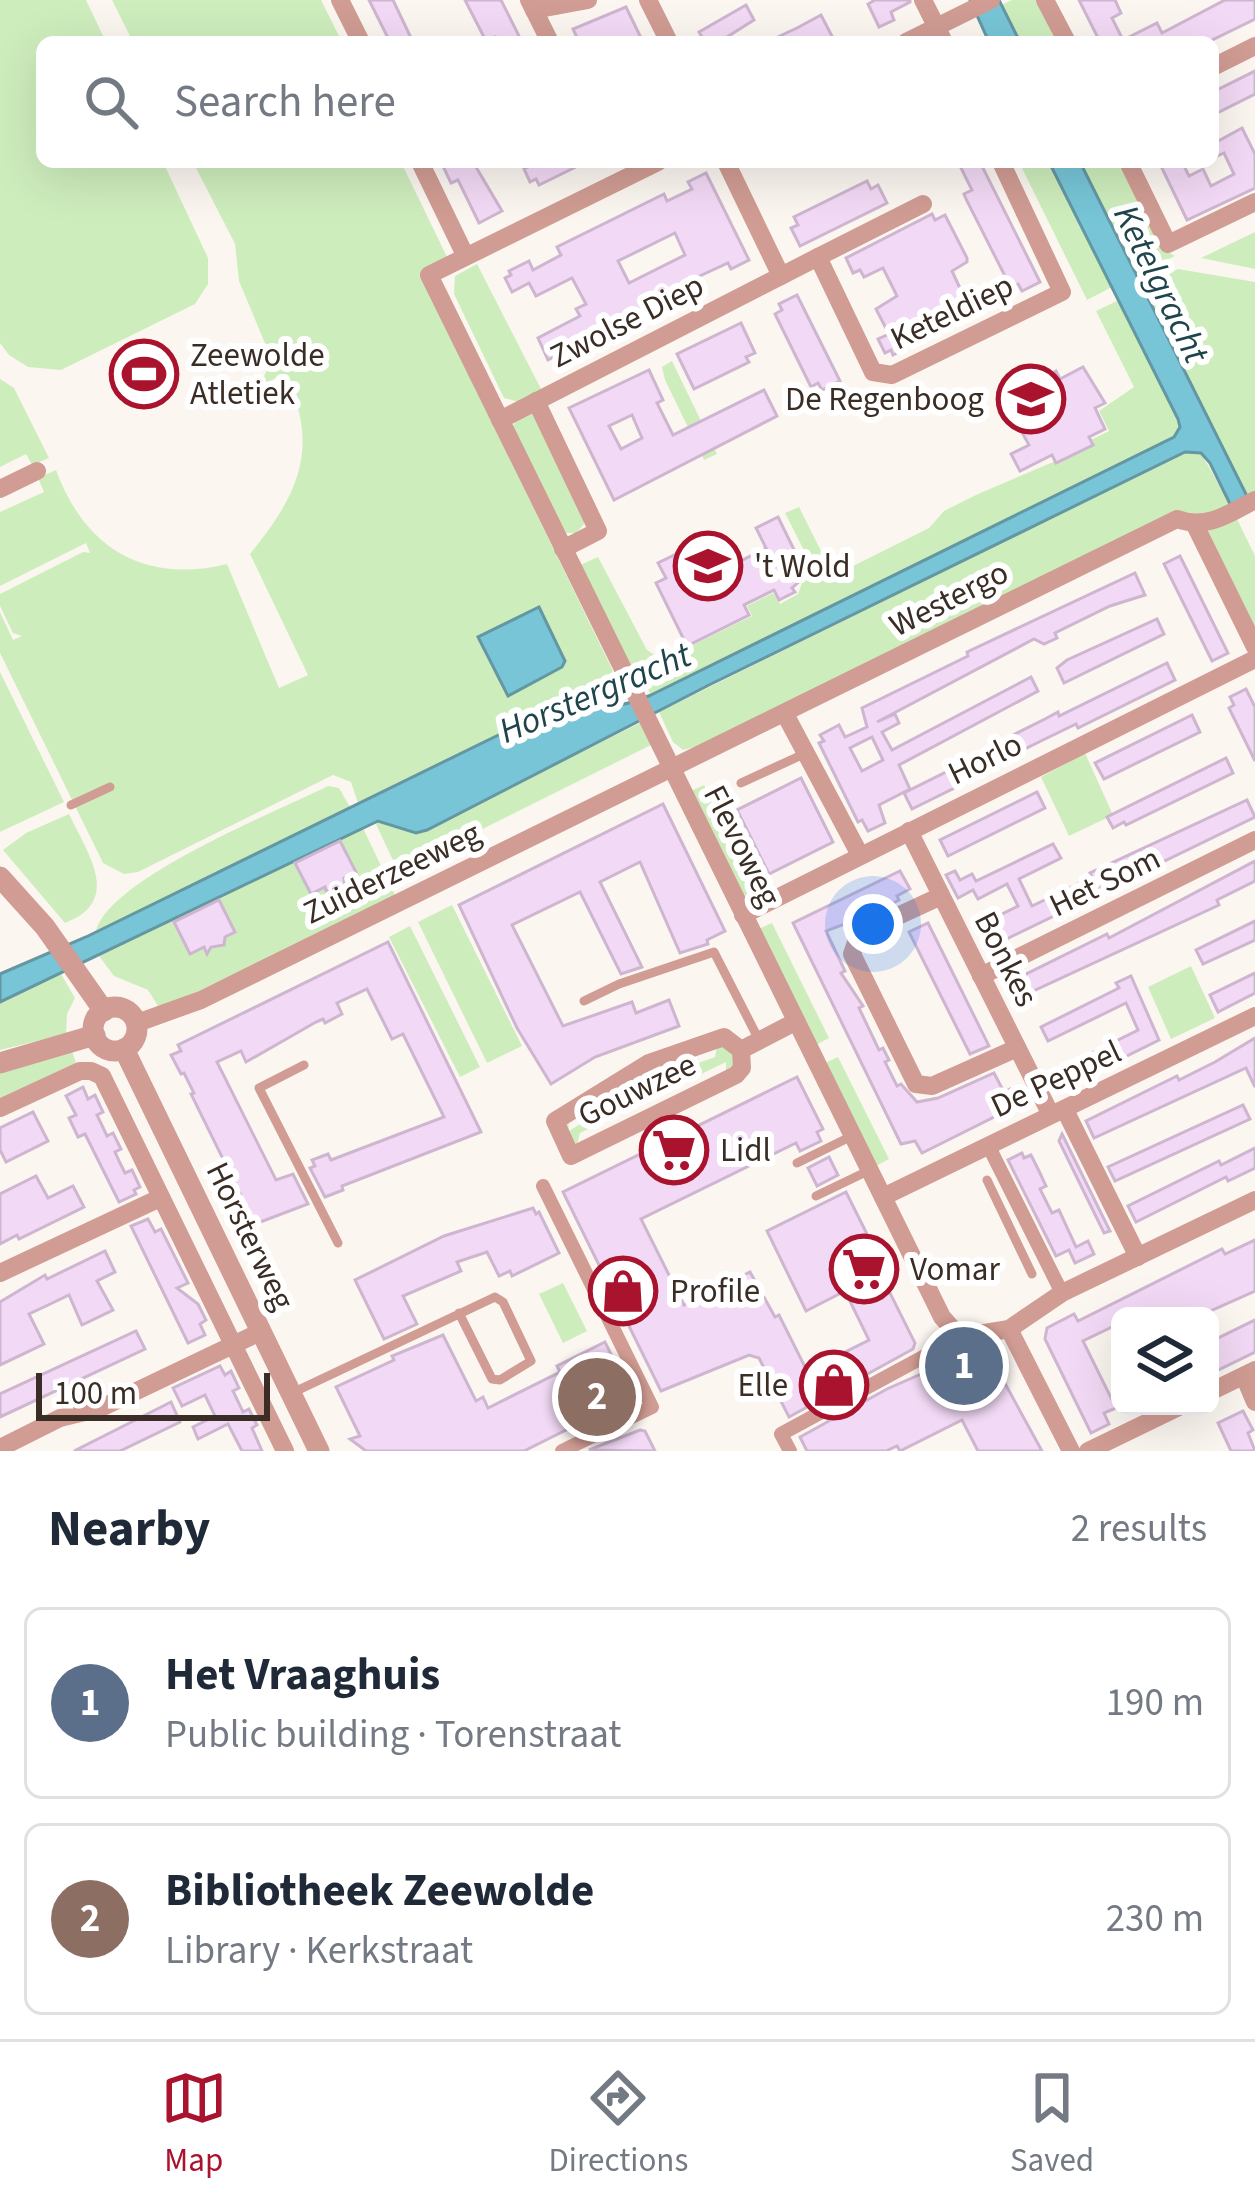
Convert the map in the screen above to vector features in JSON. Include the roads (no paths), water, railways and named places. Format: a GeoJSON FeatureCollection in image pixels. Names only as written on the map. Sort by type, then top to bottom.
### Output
{"type":"FeatureCollection","features":[{"type":"Feature","properties":{"kind":"street"},"geometry":{"type":"LineString","coordinates":[[340,0],[359,36]]}},
{"type":"Feature","properties":{"kind":"street"},"geometry":{"type":"LineString","coordinates":[[547,36],[532,5],[588,0]]}},
{"type":"Feature","properties":{"kind":"street"},"geometry":{"type":"LineString","coordinates":[[648,0],[666,36]]}},
{"type":"Feature","properties":{"kind":"street"},"geometry":{"type":"LineString","coordinates":[[923,0],[940,34],[957,17],[991,0]]}},
{"type":"Feature","properties":{"kind":"street"},"geometry":{"type":"LineString","coordinates":[[1045,0],[1064,36]]}},
{"type":"Feature","properties":{"kind":"street"},"geometry":{"type":"LineString","coordinates":[[1219,65],[1255,46]]}},
{"type":"Feature","properties":{"kind":"street"},"geometry":{"type":"LineString","coordinates":[[423,168],[465,255],[646,168]]}},
{"type":"Feature","properties":{"kind":"street"},"geometry":{"type":"LineString","coordinates":[[729,168],[781,276],[923,204]]}},
{"type":"Feature","properties":{"kind":"street","name":"Keteldiep"},"geometry":{"type":"LineString","coordinates":[[1004,168],[1072,313]]}},
{"type":"Feature","properties":{"kind":"street"},"geometry":{"type":"LineString","coordinates":[[1131,168],[1168,244],[1255,202]]}},
{"type":"Feature","properties":{"kind":"street","name":"Flevoweg"},"geometry":{"type":"LineString","coordinates":[[465,255],[429,275],[942,1317],[960,1337]]}},
{"type":"Feature","properties":{"kind":"street","name":"Keteldiep"},"geometry":{"type":"LineString","coordinates":[[818,257],[873,372],[892,375],[1062,292]]}},
{"type":"Feature","properties":{"kind":"street","name":"Zwolse Diep"},"geometry":{"type":"LineString","coordinates":[[500,420],[781,276]]}},
{"type":"Feature","properties":{"kind":"street"},"geometry":{"type":"LineString","coordinates":[[536,401],[598,531],[563,548]]}},
{"type":"Feature","properties":{"kind":"street"},"geometry":{"type":"LineString","coordinates":[[0,489],[37,471]]}},
{"type":"Feature","properties":{"kind":"street","name":"Westergo"},"geometry":{"type":"LineString","coordinates":[[670,768],[1177,519],[1195,525],[1218,520],[1255,500]]}},
{"type":"Feature","properties":{"kind":"street"},"geometry":{"type":"LineString","coordinates":[[1195,525],[1255,647]]}},
{"type":"Feature","properties":{"kind":"street","name":"Horlo"},"geometry":{"type":"LineString","coordinates":[[743,914],[1255,659]]}},
{"type":"Feature","properties":{"kind":"street"},"geometry":{"type":"LineString","coordinates":[[785,714],[860,855]]}},
{"type":"Feature","properties":{"kind":"street","name":"Zuiderzeeweg"},"geometry":{"type":"LineString","coordinates":[[137,1023],[201,1000],[670,768]]}},
{"type":"Feature","properties":{"kind":"street","name":"Bonkes"},"geometry":{"type":"LineString","coordinates":[[909,831],[1017,1048],[1058,1111],[1138,1257]]}},
{"type":"Feature","properties":{"kind":"street","name":"Het Som"},"geometry":{"type":"LineString","coordinates":[[981,976],[1255,840]]}},
{"type":"Feature","properties":{"kind":"street"},"geometry":{"type":"LineString","coordinates":[[0,877],[45,927],[104,1011]]}},
{"type":"Feature","properties":{"kind":"street"},"geometry":{"type":"LineString","coordinates":[[941,896],[860,934],[852,954],[884,1023],[916,1084],[932,1086],[1017,1048]]}},
{"type":"Feature","properties":{"kind":"street"},"geometry":{"type":"LineString","coordinates":[[122,1009],[137,1023],[136,1036],[124,1048],[106,1049],[94,1035],[96,1018],[104,1011],[122,1009]]}},
{"type":"Feature","properties":{"kind":"street","name":"De Peppel"},"geometry":{"type":"LineString","coordinates":[[883,1197],[1255,1016]]}},
{"type":"Feature","properties":{"kind":"street","name":"Gouwzee"},"geometry":{"type":"LineString","coordinates":[[750,1045],[716,1038],[649,1064],[596,1095],[555,1121],[571,1156],[736,1075],[750,1045],[796,1022]]}},
{"type":"Feature","properties":{"kind":"street"},"geometry":{"type":"LineString","coordinates":[[0,1064],[94,1035]]}},
{"type":"Feature","properties":{"kind":"street","name":"Horsterweg"},"geometry":{"type":"LineString","coordinates":[[124,1048],[320,1451]]}},
{"type":"Feature","properties":{"kind":"street"},"geometry":{"type":"LineString","coordinates":[[0,1108],[80,1071],[102,1076],[285,1451]]}},
{"type":"Feature","properties":{"kind":"street"},"geometry":{"type":"LineString","coordinates":[[988,1144],[1055,1297]]}},
{"type":"Feature","properties":{"kind":"street"},"geometry":{"type":"LineString","coordinates":[[543,1186],[652,1407],[562,1451]]}},
{"type":"Feature","properties":{"kind":"street"},"geometry":{"type":"LineString","coordinates":[[0,1273],[160,1198]]}},
{"type":"Feature","properties":{"kind":"street"},"geometry":{"type":"LineString","coordinates":[[790,1451],[781,1434],[960,1337],[1009,1329],[1055,1297],[1255,1200]]}},
{"type":"Feature","properties":{"kind":"street"},"geometry":{"type":"LineString","coordinates":[[1009,1329],[1071,1451]]}},
{"type":"Feature","properties":{"kind":"street"},"geometry":{"type":"LineString","coordinates":[[0,1448],[60,1418],[101,1408],[260,1332]]}},
{"type":"Feature","properties":{"kind":"street"},"geometry":{"type":"LineString","coordinates":[[1219,1388],[1249,1373],[1255,1402]]}},
{"type":"Feature","properties":{"kind":"street"},"geometry":{"type":"LineString","coordinates":[[1088,1451],[1162,1415]]}},
{"type":"Feature","properties":{"kind":"lane"},"geometry":{"type":"LineString","coordinates":[[741,783],[806,753]]}},
{"type":"Feature","properties":{"kind":"lane"},"geometry":{"type":"LineString","coordinates":[[71,805],[110,787]]}},
{"type":"Feature","properties":{"kind":"lane"},"geometry":{"type":"LineString","coordinates":[[584,1000],[714,952],[750,1045]]}},
{"type":"Feature","properties":{"kind":"lane"},"geometry":{"type":"LineString","coordinates":[[304,1065],[259,1088],[338,1243]]}},
{"type":"Feature","properties":{"kind":"lane"},"geometry":{"type":"LineString","coordinates":[[797,1163],[853,1136]]}},
{"type":"Feature","properties":{"kind":"lane"},"geometry":{"type":"LineString","coordinates":[[816,1196],[870,1170]]}},
{"type":"Feature","properties":{"kind":"lane"},"geometry":{"type":"LineString","coordinates":[[986,1180],[1032,1274]]}},
{"type":"Feature","properties":{"kind":"lane"},"geometry":{"type":"LineString","coordinates":[[292,1393],[459,1313],[492,1298],[501,1300],[531,1361],[500,1380],[492,1379],[459,1313]]}},
{"type":"Feature","properties":{"kind":"water"},"geometry":{"type":"Polygon","coordinates":[[[970,0],[999,0],[1017,36],[986,36],[970,0]]]}},
{"type":"Feature","properties":{"kind":"water"},"geometry":{"type":"Polygon","coordinates":[[[1052,168],[1083,168],[1248,498],[1231,506],[1210,463],[1201,453],[1185,452],[709,685],[427,830],[416,833],[378,821],[0,1002],[0,974],[86,937],[578,696],[614,705],[651,695],[1174,437],[1180,427],[1052,168]]]}},
{"type":"Feature","properties":{"kind":"water"},"geometry":{"type":"Polygon","coordinates":[[[539,607],[565,661],[508,696],[478,637],[539,607]]]}},
{"type":"Feature","properties":{"kind":"place","name":"Zeewolde Atletiek"},"geometry":{"type":"Point","coordinates":[144,374]}},
{"type":"Feature","properties":{"kind":"place","name":"De Regenboog"},"geometry":{"type":"Point","coordinates":[1031,399]}},
{"type":"Feature","properties":{"kind":"place","name":"'t Wold"},"geometry":{"type":"Point","coordinates":[708,566]}},
{"type":"Feature","properties":{"kind":"place","name":"Lidl"},"geometry":{"type":"Point","coordinates":[674,1150]}},
{"type":"Feature","properties":{"kind":"place","name":"Vomar"},"geometry":{"type":"Point","coordinates":[864,1269]}},
{"type":"Feature","properties":{"kind":"place","name":"Profile"},"geometry":{"type":"Point","coordinates":[623,1291]}},
{"type":"Feature","properties":{"kind":"place","name":"Het Vraaghuis"},"geometry":{"type":"Point","coordinates":[964,1366]}},
{"type":"Feature","properties":{"kind":"place","name":"Elle"},"geometry":{"type":"Point","coordinates":[834,1385]}},
{"type":"Feature","properties":{"kind":"place","name":"Bibliotheek Zeewolde"},"geometry":{"type":"Point","coordinates":[597,1397]}},
{"type":"Feature","properties":{"kind":"water label","name":"Ketelgracht"},"geometry":{"type":"Point","coordinates":[1161,284]}},
{"type":"Feature","properties":{"kind":"water label","name":"Horstergracht"},"geometry":{"type":"Point","coordinates":[595,693]}}]}
